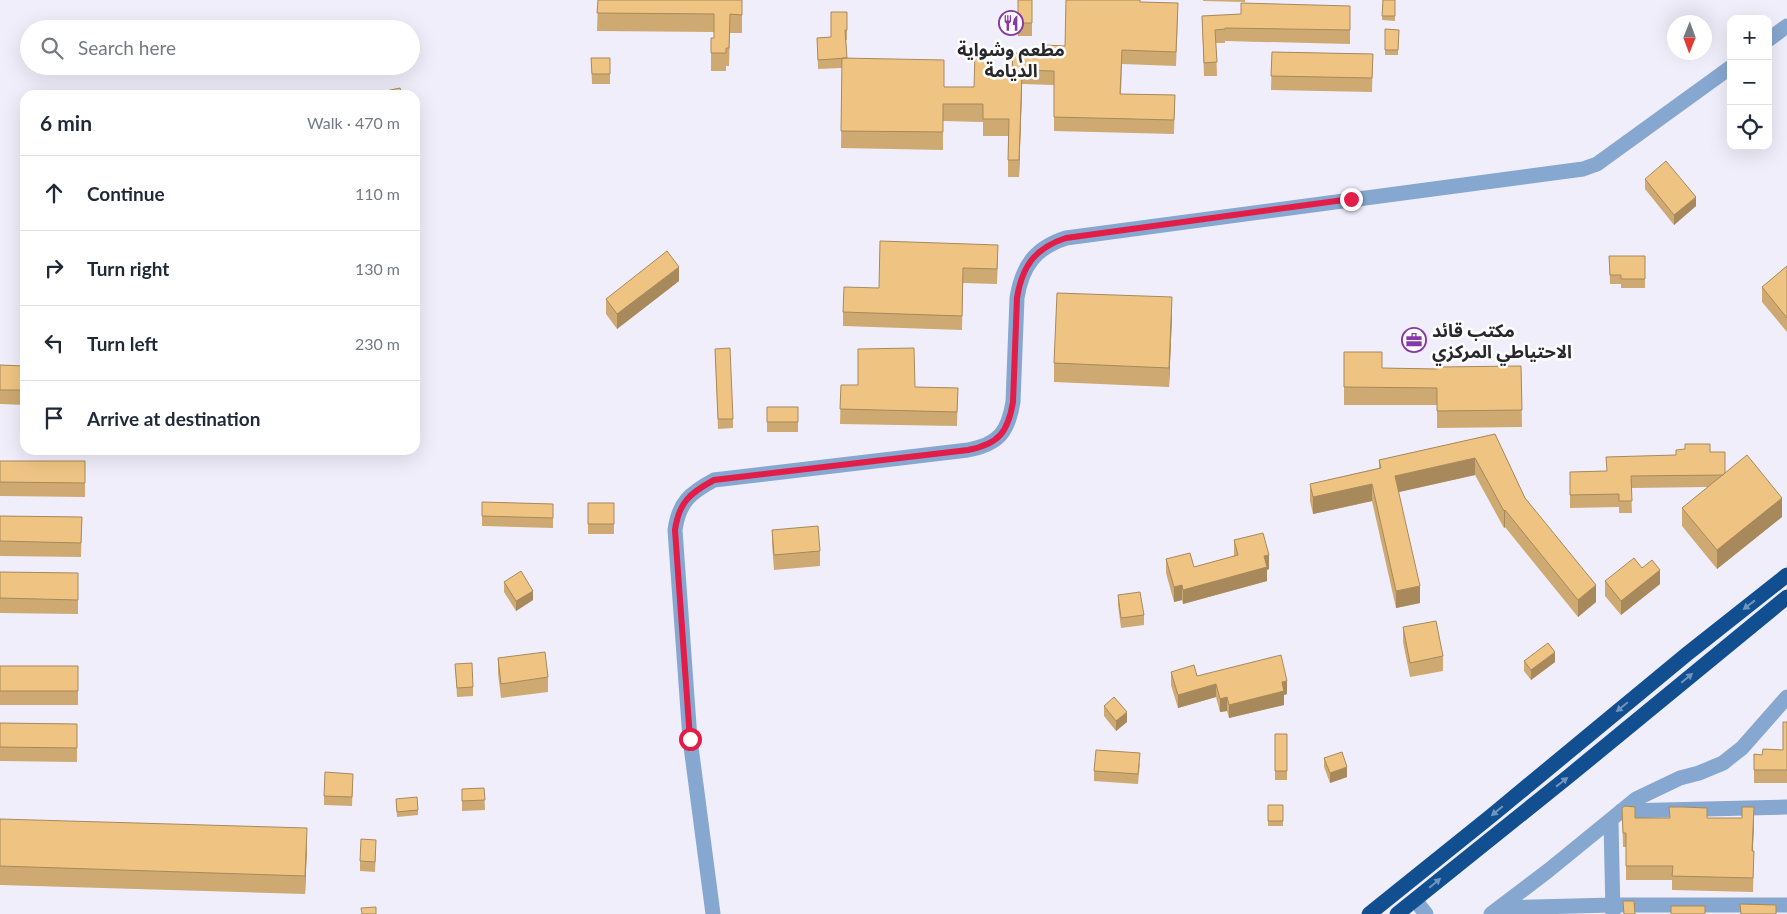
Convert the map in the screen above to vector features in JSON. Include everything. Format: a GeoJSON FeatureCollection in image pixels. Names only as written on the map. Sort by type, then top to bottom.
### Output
{"type":"FeatureCollection","features":[{"type":"Feature","properties":{"kind":"highway"},"geometry":{"type":"LineString","coordinates":[[1369,914],[1687,654],[1787,575]]}},
{"type":"Feature","properties":{"kind":"highway"},"geometry":{"type":"LineString","coordinates":[[1397,914],[1787,597]]}},
{"type":"Feature","properties":{"kind":"street"},"geometry":{"type":"LineString","coordinates":[[1772,37],[1787,26]]}},
{"type":"Feature","properties":{"kind":"street"},"geometry":{"type":"LineString","coordinates":[[714,914],[690,739],[675,530],[678,514],[687,499],[699,488],[714,480],[968,450],[983,447],[995,440],[1004,432],[1010,418],[1013,402],[1019,281],[1026,267],[1037,253],[1053,242],[1066,238],[1216,217],[1583,169],[1597,164],[1727,71]]}},
{"type":"Feature","properties":{"kind":"street"},"geometry":{"type":"LineString","coordinates":[[1495,911],[1636,799],[1658,787],[1723,763],[1742,748],[1787,697]]}},
{"type":"Feature","properties":{"kind":"street"},"geometry":{"type":"LineString","coordinates":[[1771,714],[1787,714]]}},
{"type":"Feature","properties":{"kind":"street"},"geometry":{"type":"LineString","coordinates":[[1616,816],[1787,807]]}},
{"type":"Feature","properties":{"kind":"street"},"geometry":{"type":"LineString","coordinates":[[1613,910],[1616,816]]}},
{"type":"Feature","properties":{"kind":"street"},"geometry":{"type":"LineString","coordinates":[[1415,900],[1426,914]]}},
{"type":"Feature","properties":{"kind":"street"},"geometry":{"type":"LineString","coordinates":[[1495,911],[1787,905]]}},
{"type":"Feature","properties":{"kind":"building"},"geometry":{"type":"Polygon","coordinates":[[[598,0],[742,0],[742,15],[730,14],[729,48],[726,48],[726,53],[711,53],[711,38],[714,38],[714,14],[597,13],[598,0]]]}},
{"type":"Feature","properties":{"kind":"building"},"geometry":{"type":"Polygon","coordinates":[[[1018,0],[1032,0],[1032,23],[1018,23],[1018,0]]]}},
{"type":"Feature","properties":{"kind":"building"},"geometry":{"type":"Polygon","coordinates":[[[1066,0],[1140,0],[1140,2],[1178,3],[1176,52],[1122,50],[1120,94],[1175,95],[1174,120],[1054,117],[1054,71],[1012,70],[1013,53],[1044,54],[1045,45],[1065,46],[1066,0]]]}},
{"type":"Feature","properties":{"kind":"building"},"geometry":{"type":"Polygon","coordinates":[[[1383,0],[1395,0],[1395,16],[1382,16],[1383,0]]]}},
{"type":"Feature","properties":{"kind":"building"},"geometry":{"type":"Polygon","coordinates":[[[1241,3],[1350,6],[1350,30],[1225,28],[1215,30],[1217,62],[1204,63],[1202,16],[1241,14],[1241,3]]]}},
{"type":"Feature","properties":{"kind":"building"},"geometry":{"type":"Polygon","coordinates":[[[831,12],[847,12],[847,30],[845,30],[847,58],[818,60],[817,38],[831,37],[831,12]]]}},
{"type":"Feature","properties":{"kind":"building"},"geometry":{"type":"Polygon","coordinates":[[[1385,29],[1399,30],[1398,50],[1385,50],[1385,29]]]}},
{"type":"Feature","properties":{"kind":"building"},"geometry":{"type":"Polygon","coordinates":[[[1272,52],[1373,54],[1372,78],[1271,76],[1272,52]]]}},
{"type":"Feature","properties":{"kind":"building"},"geometry":{"type":"Polygon","coordinates":[[[975,53],[988,54],[988,73],[1022,73],[1019,160],[1008,160],[1009,119],[983,119],[983,104],[943,104],[943,132],[841,131],[842,58],[944,60],[944,87],[974,87],[975,53]]]}},
{"type":"Feature","properties":{"kind":"building"},"geometry":{"type":"Polygon","coordinates":[[[591,58],[610,58],[610,74],[592,74],[591,58]]]}},
{"type":"Feature","properties":{"kind":"building"},"geometry":{"type":"Polygon","coordinates":[[[1666,161],[1696,197],[1674,215],[1645,179],[1666,161]]]}},
{"type":"Feature","properties":{"kind":"building"},"geometry":{"type":"Polygon","coordinates":[[[880,241],[998,245],[997,269],[963,268],[962,316],[843,312],[844,287],[879,288],[880,241]]]}},
{"type":"Feature","properties":{"kind":"building"},"geometry":{"type":"Polygon","coordinates":[[[667,251],[679,267],[617,314],[606,299],[667,251]]]}},
{"type":"Feature","properties":{"kind":"building"},"geometry":{"type":"Polygon","coordinates":[[[1609,256],[1645,256],[1645,279],[1621,279],[1621,275],[1610,275],[1609,256]]]}},
{"type":"Feature","properties":{"kind":"building"},"geometry":{"type":"Polygon","coordinates":[[[1787,266],[1787,318],[1762,287],[1787,266]]]}},
{"type":"Feature","properties":{"kind":"building"},"geometry":{"type":"Polygon","coordinates":[[[1057,293],[1172,297],[1169,368],[1054,363],[1057,293]]]}},
{"type":"Feature","properties":{"kind":"building"},"geometry":{"type":"Polygon","coordinates":[[[730,348],[733,419],[718,419],[715,349],[730,348]]]}},
{"type":"Feature","properties":{"kind":"building"},"geometry":{"type":"Polygon","coordinates":[[[914,348],[915,387],[958,388],[957,412],[840,409],[841,385],[858,385],[858,349],[914,348]]]}},
{"type":"Feature","properties":{"kind":"building"},"geometry":{"type":"Polygon","coordinates":[[[1344,352],[1382,352],[1382,368],[1437,369],[1437,367],[1521,366],[1522,410],[1437,411],[1437,388],[1344,387],[1344,352]]]}},
{"type":"Feature","properties":{"kind":"building"},"geometry":{"type":"Polygon","coordinates":[[[0,365],[20,366],[20,390],[0,390],[0,365]]]}},
{"type":"Feature","properties":{"kind":"building"},"geometry":{"type":"Polygon","coordinates":[[[767,407],[798,407],[798,422],[767,422],[767,407]]]}},
{"type":"Feature","properties":{"kind":"building"},"geometry":{"type":"Polygon","coordinates":[[[1495,434],[1525,498],[1596,585],[1578,600],[1504,511],[1475,458],[1395,476],[1420,586],[1396,591],[1372,484],[1313,497],[1310,484],[1381,468],[1379,460],[1495,434]]]}},
{"type":"Feature","properties":{"kind":"building"},"geometry":{"type":"Polygon","coordinates":[[[1685,444],[1710,444],[1710,452],[1725,452],[1725,473],[1723,475],[1631,476],[1632,501],[1619,501],[1619,494],[1570,495],[1570,472],[1607,471],[1606,457],[1676,455],[1676,450],[1685,449],[1685,444]]]}},
{"type":"Feature","properties":{"kind":"building"},"geometry":{"type":"Polygon","coordinates":[[[1747,455],[1782,498],[1717,550],[1682,508],[1747,455]]]}},
{"type":"Feature","properties":{"kind":"building"},"geometry":{"type":"Polygon","coordinates":[[[0,461],[85,461],[85,483],[0,482],[0,461]]]}},
{"type":"Feature","properties":{"kind":"building"},"geometry":{"type":"Polygon","coordinates":[[[482,502],[553,504],[553,518],[482,516],[482,502]]]}},
{"type":"Feature","properties":{"kind":"building"},"geometry":{"type":"Polygon","coordinates":[[[588,503],[614,503],[614,524],[588,524],[588,503]]]}},
{"type":"Feature","properties":{"kind":"building"},"geometry":{"type":"Polygon","coordinates":[[[0,516],[82,517],[81,543],[0,541],[0,516]]]}},
{"type":"Feature","properties":{"kind":"building"},"geometry":{"type":"Polygon","coordinates":[[[818,526],[820,551],[774,555],[772,530],[818,526]]]}},
{"type":"Feature","properties":{"kind":"building"},"geometry":{"type":"Polygon","coordinates":[[[1263,533],[1269,555],[1264,556],[1267,567],[1183,590],[1182,585],[1174,587],[1166,559],[1190,553],[1194,567],[1238,555],[1234,540],[1263,533]]]}},
{"type":"Feature","properties":{"kind":"building"},"geometry":{"type":"Polygon","coordinates":[[[1634,558],[1642,568],[1652,560],[1660,570],[1621,601],[1605,581],[1634,558]]]}},
{"type":"Feature","properties":{"kind":"building"},"geometry":{"type":"Polygon","coordinates":[[[521,571],[533,591],[516,601],[504,582],[521,571]]]}},
{"type":"Feature","properties":{"kind":"building"},"geometry":{"type":"Polygon","coordinates":[[[0,572],[78,573],[78,600],[0,598],[0,572]]]}},
{"type":"Feature","properties":{"kind":"building"},"geometry":{"type":"Polygon","coordinates":[[[1140,592],[1144,615],[1121,618],[1118,595],[1140,592]]]}},
{"type":"Feature","properties":{"kind":"building"},"geometry":{"type":"Polygon","coordinates":[[[1436,621],[1443,656],[1410,663],[1403,627],[1436,621]]]}},
{"type":"Feature","properties":{"kind":"building"},"geometry":{"type":"Polygon","coordinates":[[[1548,643],[1555,652],[1531,670],[1524,661],[1548,643]]]}},
{"type":"Feature","properties":{"kind":"building"},"geometry":{"type":"Polygon","coordinates":[[[545,652],[548,677],[501,684],[498,658],[545,652]]]}},
{"type":"Feature","properties":{"kind":"building"},"geometry":{"type":"Polygon","coordinates":[[[1281,655],[1287,681],[1282,682],[1284,691],[1229,705],[1227,697],[1220,699],[1216,684],[1178,695],[1171,672],[1194,665],[1197,676],[1281,655]]]}},
{"type":"Feature","properties":{"kind":"building"},"geometry":{"type":"Polygon","coordinates":[[[472,663],[473,687],[457,688],[455,664],[472,663]]]}},
{"type":"Feature","properties":{"kind":"building"},"geometry":{"type":"Polygon","coordinates":[[[0,666],[78,666],[78,691],[0,691],[0,666]]]}},
{"type":"Feature","properties":{"kind":"building"},"geometry":{"type":"Polygon","coordinates":[[[1114,697],[1127,712],[1116,721],[1104,706],[1114,697]]]}},
{"type":"Feature","properties":{"kind":"building"},"geometry":{"type":"Polygon","coordinates":[[[1783,722],[1787,722],[1787,770],[1754,770],[1754,754],[1762,755],[1763,749],[1783,750],[1783,722]]]}},
{"type":"Feature","properties":{"kind":"building"},"geometry":{"type":"Polygon","coordinates":[[[0,723],[77,724],[77,748],[0,747],[0,723]]]}},
{"type":"Feature","properties":{"kind":"building"},"geometry":{"type":"Polygon","coordinates":[[[1275,734],[1287,734],[1287,771],[1275,771],[1275,734]]]}},
{"type":"Feature","properties":{"kind":"building"},"geometry":{"type":"Polygon","coordinates":[[[1096,750],[1140,753],[1138,774],[1094,771],[1096,750]]]}},
{"type":"Feature","properties":{"kind":"building"},"geometry":{"type":"Polygon","coordinates":[[[1342,752],[1347,767],[1330,773],[1324,758],[1342,752]]]}},
{"type":"Feature","properties":{"kind":"building"},"geometry":{"type":"Polygon","coordinates":[[[325,772],[353,774],[352,797],[324,796],[325,772]]]}},
{"type":"Feature","properties":{"kind":"building"},"geometry":{"type":"Polygon","coordinates":[[[484,788],[485,800],[462,801],[462,789],[484,788]]]}},
{"type":"Feature","properties":{"kind":"building"},"geometry":{"type":"Polygon","coordinates":[[[417,797],[418,810],[397,812],[396,799],[417,797]]]}},
{"type":"Feature","properties":{"kind":"building"},"geometry":{"type":"Polygon","coordinates":[[[1268,805],[1283,805],[1283,821],[1268,821],[1268,805]]]}},
{"type":"Feature","properties":{"kind":"building"},"geometry":{"type":"Polygon","coordinates":[[[1625,806],[1635,807],[1635,818],[1670,818],[1669,807],[1683,807],[1707,808],[1707,818],[1742,818],[1742,807],[1754,807],[1753,878],[1672,876],[1673,866],[1626,866],[1626,833],[1623,833],[1622,808],[1625,806]]]}},
{"type":"Feature","properties":{"kind":"building"},"geometry":{"type":"Polygon","coordinates":[[[0,819],[307,828],[305,876],[0,866],[0,819]]]}},
{"type":"Feature","properties":{"kind":"building"},"geometry":{"type":"Polygon","coordinates":[[[361,839],[376,840],[375,862],[360,861],[361,839]]]}},
{"type":"Feature","properties":{"kind":"building"},"geometry":{"type":"Polygon","coordinates":[[[1623,901],[1634,901],[1635,914],[1624,914],[1623,901]]]}},
{"type":"Feature","properties":{"kind":"building"},"geometry":{"type":"Polygon","coordinates":[[[1740,904],[1776,905],[1776,914],[1741,914],[1740,904]]]}},
{"type":"Feature","properties":{"kind":"building"},"geometry":{"type":"Polygon","coordinates":[[[1671,906],[1705,906],[1705,914],[1671,914],[1671,906]]]}},
{"type":"Feature","properties":{"kind":"building"},"geometry":{"type":"Polygon","coordinates":[[[376,907],[376,914],[362,914],[361,908],[376,907]]]}},
{"type":"Feature","properties":{"kind":"place","name":"مطعم وشواية الديامة"},"geometry":{"type":"Point","coordinates":[1011,23]}},
{"type":"Feature","properties":{"kind":"place","name":"مكتب قائد الاحتياطي المركزي"},"geometry":{"type":"Point","coordinates":[1414,340]}},
{"type":"Feature","properties":{"kind":"route"},"geometry":{"type":"LineString","coordinates":[[690,739],[675,530],[678,514],[687,499],[699,488],[714,480],[968,450],[983,447],[995,440],[1004,432],[1010,418],[1013,402],[1019,281],[1026,267],[1037,253],[1053,242],[1066,238],[1351,199]]}}]}
